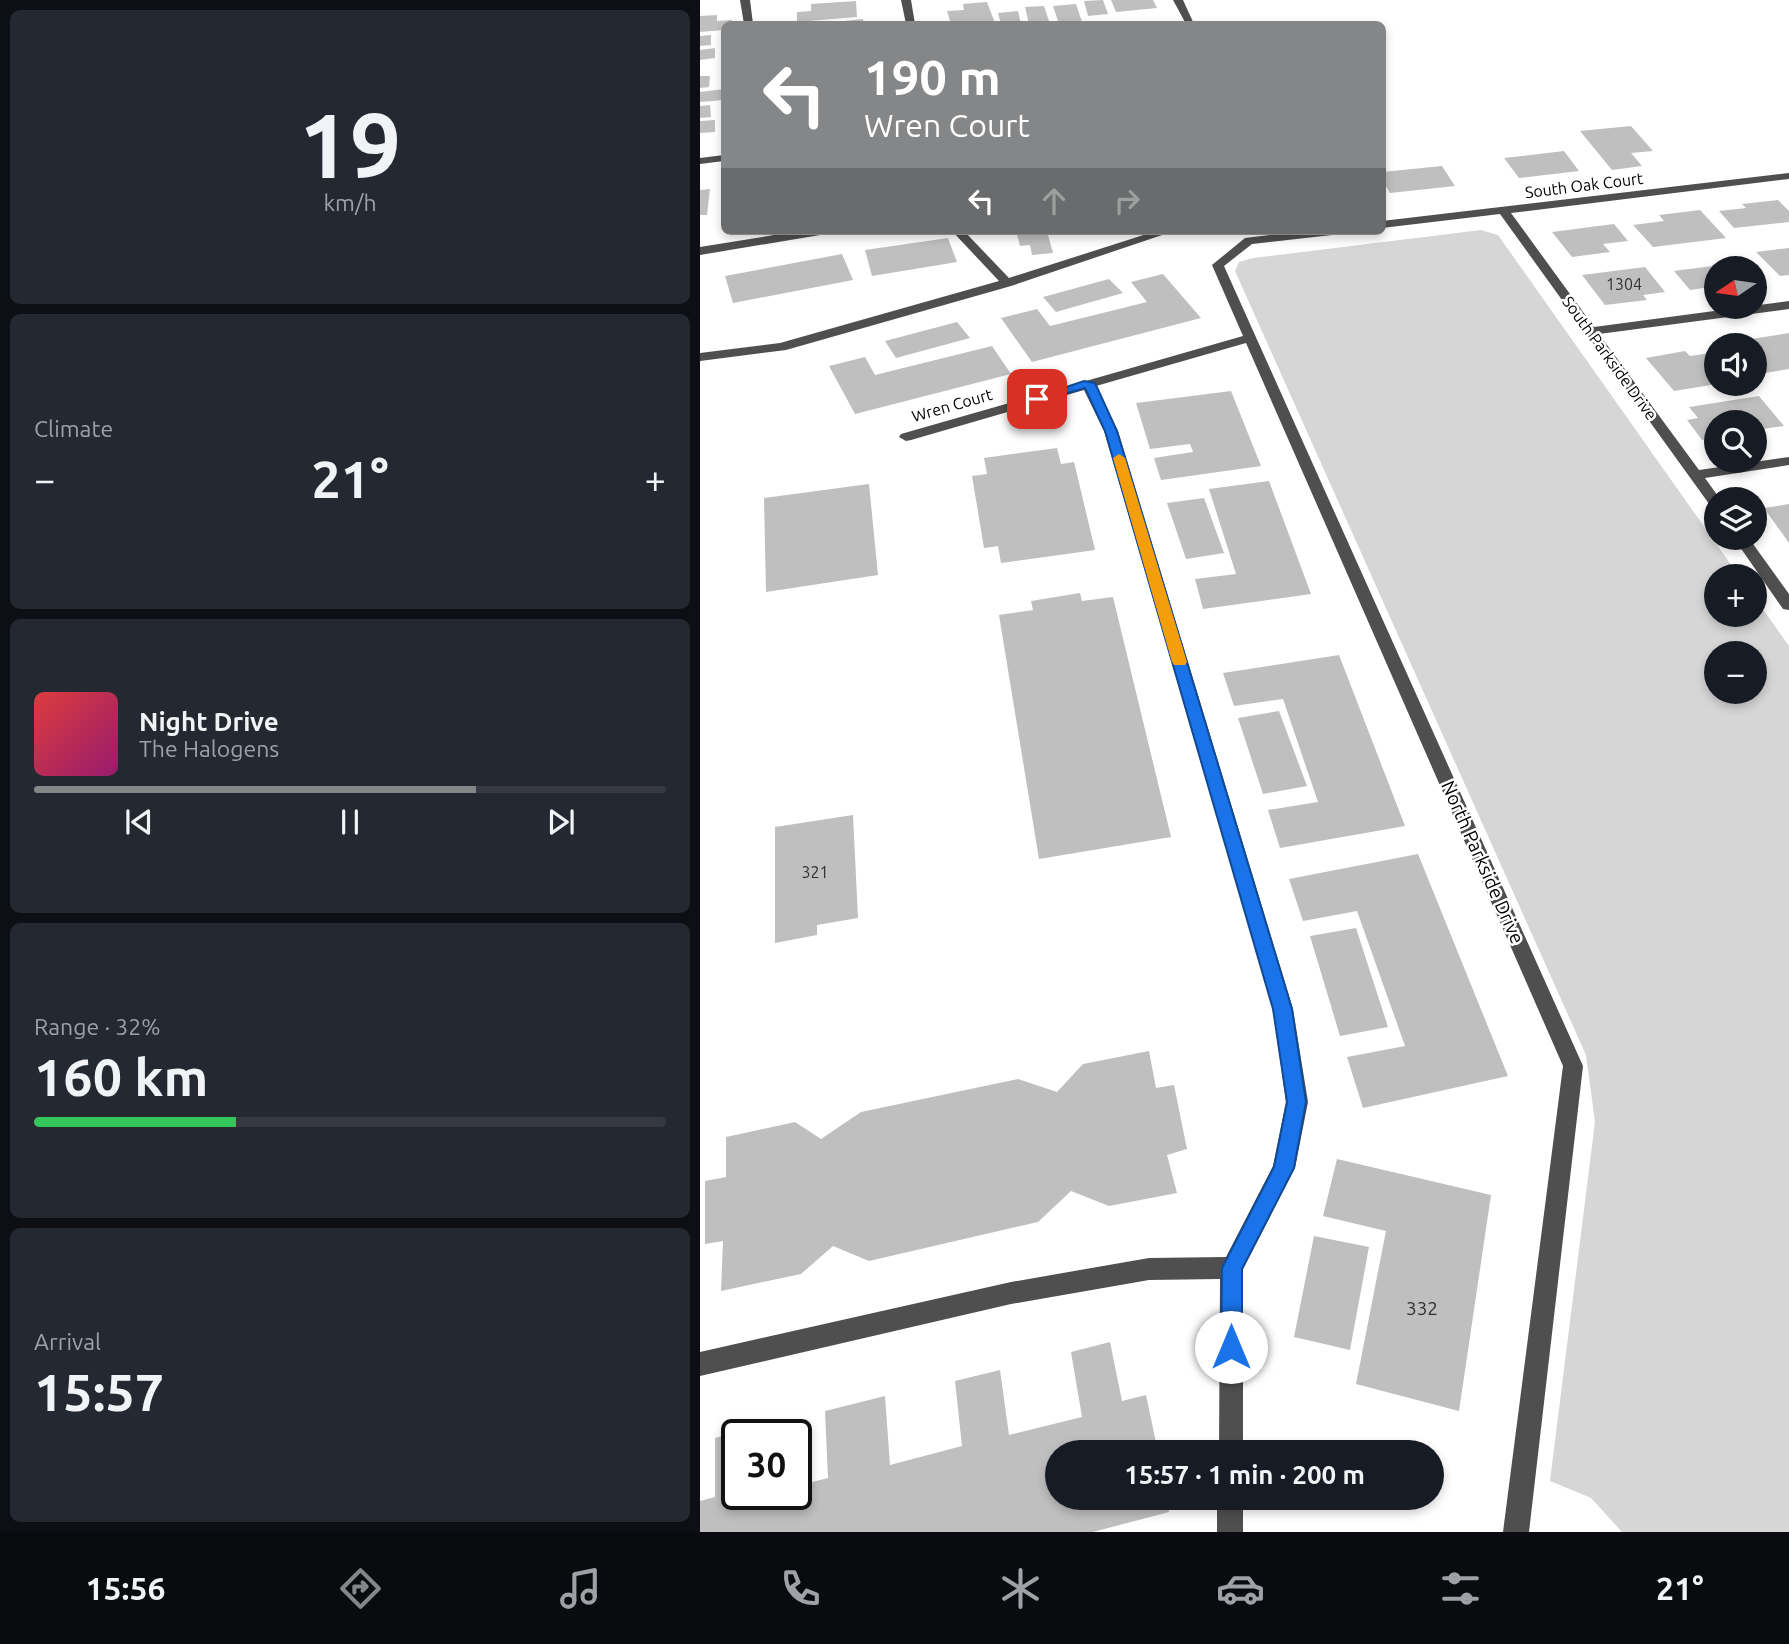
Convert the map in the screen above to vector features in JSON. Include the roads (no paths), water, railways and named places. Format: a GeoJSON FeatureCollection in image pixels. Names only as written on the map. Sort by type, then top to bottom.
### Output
{"type":"FeatureCollection","features":[{"type":"Feature","properties":{"kind":"street"},"geometry":{"type":"LineString","coordinates":[[745,0],[748,21]]}},
{"type":"Feature","properties":{"kind":"street"},"geometry":{"type":"LineString","coordinates":[[906,0],[910,21]]}},
{"type":"Feature","properties":{"kind":"street"},"geometry":{"type":"LineString","coordinates":[[1178,0],[1189,21]]}},
{"type":"Feature","properties":{"kind":"street"},"geometry":{"type":"LineString","coordinates":[[700,161],[721,158]]}},
{"type":"Feature","properties":{"kind":"street","name":"South Oak Court"},"geometry":{"type":"LineString","coordinates":[[1386,225],[1789,176]]}},
{"type":"Feature","properties":{"kind":"street","name":"South Parkside Drive"},"geometry":{"type":"LineString","coordinates":[[1503,210],[1704,487]]}},
{"type":"Feature","properties":{"kind":"street"},"geometry":{"type":"LineString","coordinates":[[700,251],[796,235]]}},
{"type":"Feature","properties":{"kind":"street"},"geometry":{"type":"LineString","coordinates":[[962,235],[1007,283]]}},
{"type":"Feature","properties":{"kind":"street"},"geometry":{"type":"LineString","coordinates":[[700,357],[780,348],[1007,283],[1156,235]]}},
{"type":"Feature","properties":{"kind":"street","name":"North Parkside Drive"},"geometry":{"type":"LineString","coordinates":[[1286,235],[1249,241],[1218,265],[1573,1066],[1516,1532]]}},
{"type":"Feature","properties":{"kind":"street"},"geometry":{"type":"LineString","coordinates":[[1590,331],[1789,304]]}},
{"type":"Feature","properties":{"kind":"street","name":"Wren Court"},"geometry":{"type":"LineString","coordinates":[[906,437],[1249,338]]}},
{"type":"Feature","properties":{"kind":"street"},"geometry":{"type":"LineString","coordinates":[[1088,383],[1111,431],[1283,1009],[1297,1102],[1284,1168],[1232,1268],[1231,1440]]}},
{"type":"Feature","properties":{"kind":"street"},"geometry":{"type":"LineString","coordinates":[[1695,475],[1789,461]]}},
{"type":"Feature","properties":{"kind":"street"},"geometry":{"type":"LineString","coordinates":[[1749,550],[1789,605]]}},
{"type":"Feature","properties":{"kind":"street"},"geometry":{"type":"LineString","coordinates":[[700,1364],[1011,1293],[1149,1269],[1232,1268]]}},
{"type":"Feature","properties":{"kind":"street"},"geometry":{"type":"LineString","coordinates":[[1230,1510],[1230,1532]]}}]}
